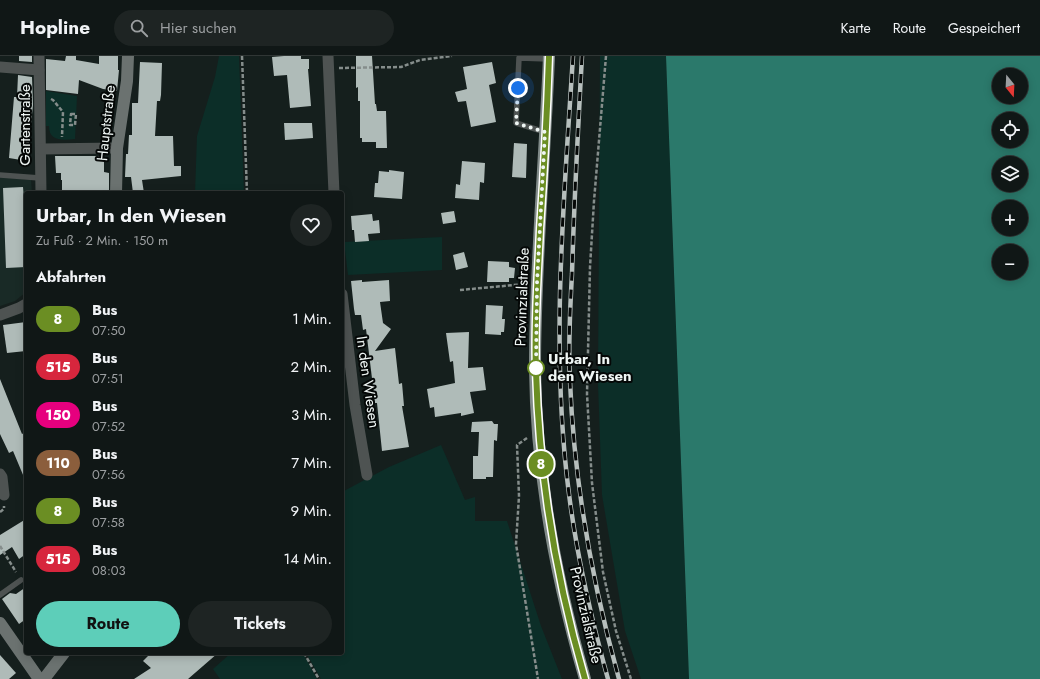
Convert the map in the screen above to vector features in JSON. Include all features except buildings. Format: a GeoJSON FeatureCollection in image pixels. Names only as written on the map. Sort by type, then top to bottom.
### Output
{"type":"FeatureCollection","features":[{"type":"Feature","properties":{"kind":"main road","name":"Provinzialstraße"},"geometry":{"type":"LineString","coordinates":[[549,57],[537,283],[536,369],[538,429],[542,469],[561,584],[585,679]]}},
{"type":"Feature","properties":{"kind":"street","name":"Gartenstraße"},"geometry":{"type":"LineString","coordinates":[[39,56],[41,149],[40,191]]}},
{"type":"Feature","properties":{"kind":"street","name":"Hauptstraße"},"geometry":{"type":"LineString","coordinates":[[116,191],[117,148],[127,81],[128,56]]}},
{"type":"Feature","properties":{"kind":"street"},"geometry":{"type":"LineString","coordinates":[[328,56],[334,191]]}},
{"type":"Feature","properties":{"kind":"street"},"geometry":{"type":"LineString","coordinates":[[0,67],[39,70]]}},
{"type":"Feature","properties":{"kind":"street"},"geometry":{"type":"LineString","coordinates":[[41,149],[117,148]]}},
{"type":"Feature","properties":{"kind":"street"},"geometry":{"type":"LineString","coordinates":[[0,315],[24,305]]}},
{"type":"Feature","properties":{"kind":"street","name":"In den Wiesen"},"geometry":{"type":"LineString","coordinates":[[344,311],[355,405],[367,475]]}},
{"type":"Feature","properties":{"kind":"street"},"geometry":{"type":"LineString","coordinates":[[0,474],[2,477],[4,495]]}},
{"type":"Feature","properties":{"kind":"street"},"geometry":{"type":"LineString","coordinates":[[0,623],[39,679]]}},
{"type":"Feature","properties":{"kind":"street"},"geometry":{"type":"LineString","coordinates":[[44,679],[62,655]]}},
{"type":"Feature","properties":{"kind":"lane"},"geometry":{"type":"LineString","coordinates":[[545,132],[516,123],[519,58],[549,57]]}},
{"type":"Feature","properties":{"kind":"lane"},"geometry":{"type":"LineString","coordinates":[[0,175],[40,178]]}},
{"type":"Feature","properties":{"kind":"lane"},"geometry":{"type":"LineString","coordinates":[[0,595],[21,580]]}},
{"type":"Feature","properties":{"kind":"path"},"geometry":{"type":"LineString","coordinates":[[242,56],[247,191]]}},
{"type":"Feature","properties":{"kind":"path"},"geometry":{"type":"LineString","coordinates":[[329,69],[401,67],[420,60],[452,56]]}},
{"type":"Feature","properties":{"kind":"path"},"geometry":{"type":"LineString","coordinates":[[606,56],[590,267],[587,394],[592,483],[603,572],[616,631],[631,679]]}},
{"type":"Feature","properties":{"kind":"path"},"geometry":{"type":"LineString","coordinates":[[40,98],[53,100],[63,112],[62,149]]}},
{"type":"Feature","properties":{"kind":"path"},"geometry":{"type":"LineString","coordinates":[[71,114],[76,114],[75,125],[70,125],[70,119],[71,114]]}},
{"type":"Feature","properties":{"kind":"path"},"geometry":{"type":"LineString","coordinates":[[63,119],[70,119]]}},
{"type":"Feature","properties":{"kind":"path"},"geometry":{"type":"LineString","coordinates":[[460,290],[537,283]]}},
{"type":"Feature","properties":{"kind":"path"},"geometry":{"type":"LineString","coordinates":[[538,429],[517,445],[519,496],[516,544],[538,679]]}},
{"type":"Feature","properties":{"kind":"path"},"geometry":{"type":"LineString","coordinates":[[0,546],[21,580]]}},
{"type":"Feature","properties":{"kind":"path"},"geometry":{"type":"LineString","coordinates":[[305,655],[319,679]]}},
{"type":"Feature","properties":{"kind":"shaded area"},"geometry":{"type":"Polygon","coordinates":[[[219,56],[239,56],[244,191],[195,191],[197,136],[215,77],[219,56]]]}},
{"type":"Feature","properties":{"kind":"shaded area"},"geometry":{"type":"Polygon","coordinates":[[[600,56],[666,56],[689,679],[641,679],[625,631],[602,495],[598,384],[600,56]]]}},
{"type":"Feature","properties":{"kind":"shaded area"},"geometry":{"type":"Polygon","coordinates":[[[666,56],[1040,56],[1040,679],[689,679],[666,56]]]}},
{"type":"Feature","properties":{"kind":"shaded area"},"geometry":{"type":"Polygon","coordinates":[[[46,91],[77,96],[75,139],[62,140],[51,135],[49,126],[46,126],[46,91]]]}},
{"type":"Feature","properties":{"kind":"shaded area"},"geometry":{"type":"Polygon","coordinates":[[[0,177],[31,180],[32,191],[24,191],[24,294],[15,301],[0,306],[0,177]]]}},
{"type":"Feature","properties":{"kind":"shaded area"},"geometry":{"type":"Polygon","coordinates":[[[442,237],[442,270],[348,275],[344,242],[442,237]]]}},
{"type":"Feature","properties":{"kind":"shaded area"},"geometry":{"type":"Polygon","coordinates":[[[441,445],[465,500],[475,497],[475,521],[507,521],[541,626],[562,679],[321,679],[307,655],[344,655],[344,491],[389,467],[441,445]]]}},
{"type":"Feature","properties":{"kind":"shaded area"},"geometry":{"type":"Polygon","coordinates":[[[229,655],[304,655],[317,679],[220,679],[213,669],[229,655]]]}},
{"type":"Feature","properties":{"kind":"railway"},"geometry":{"type":"LineString","coordinates":[[573,56],[560,275],[560,385],[563,439],[572,518],[580,564],[608,679]]}},
{"type":"Feature","properties":{"kind":"railway"},"geometry":{"type":"LineString","coordinates":[[582,56],[570,327],[569,368],[572,419],[580,494],[586,532],[609,642],[619,679]]}},
{"type":"Feature","properties":{"kind":"bus line","name":"8"},"geometry":{"type":"LineString","coordinates":[[549,56],[537,283],[536,369],[538,429],[542,469],[554,548],[572,634],[585,679]]}},
{"type":"Feature","properties":{"kind":"place","name":"Urbar, In den Wiesen"},"geometry":{"type":"Point","coordinates":[536,368]}},
{"type":"Feature","properties":{"kind":"route"},"geometry":{"type":"LineString","coordinates":[[518,88],[516,123],[545,132],[537,283],[536,368]]}}]}
